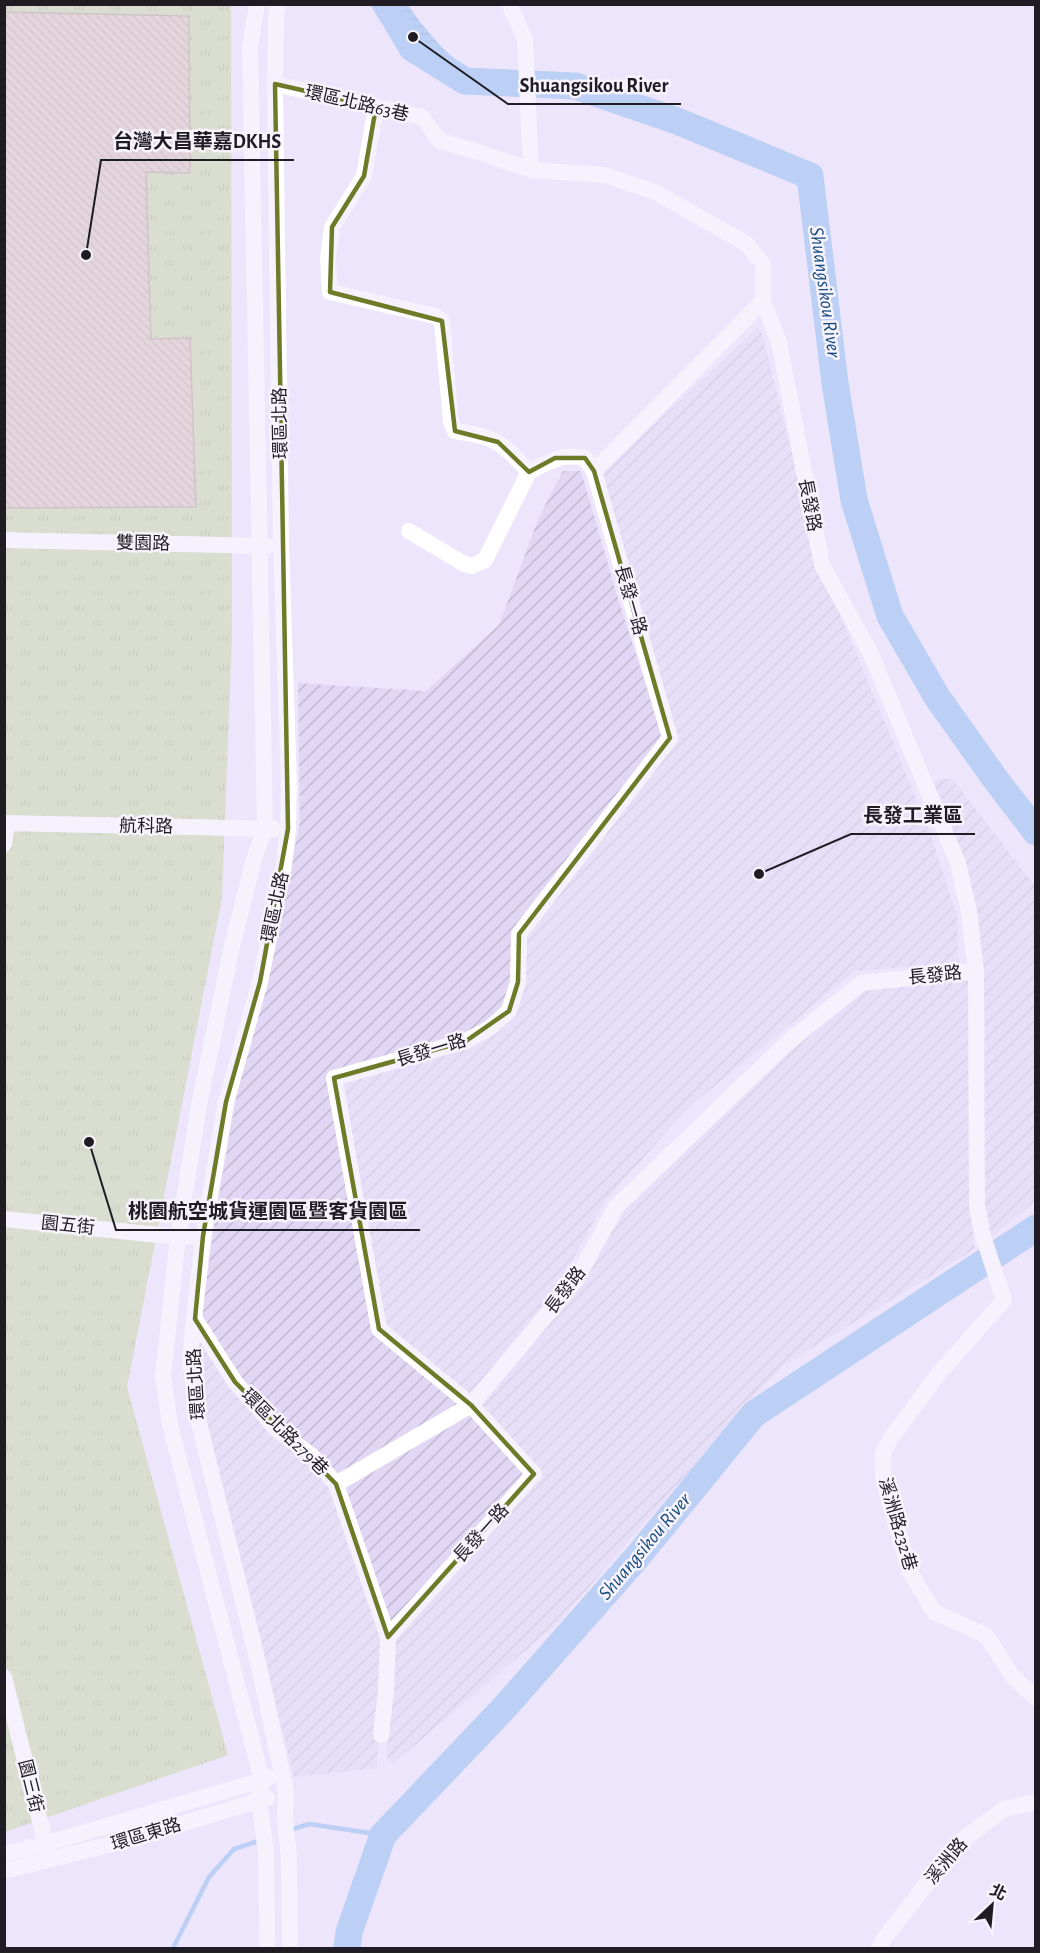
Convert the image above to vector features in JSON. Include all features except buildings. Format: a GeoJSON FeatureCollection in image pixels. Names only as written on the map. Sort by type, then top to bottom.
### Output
{"type":"FeatureCollection","features":[{"type":"Feature","properties":{"kind":"street","name":"環區北路"},"geometry":{"type":"LineString","coordinates":[[256,4],[250,47],[265,828],[254,859],[232,946],[199,1105],[178,1238],[163,1376],[170,1425],[262,1780]]}},
{"type":"Feature","properties":{"kind":"street","name":"環區北路"},"geometry":{"type":"LineString","coordinates":[[278,4],[275,84],[281,545],[289,785],[288,829],[284,865],[260,982],[226,1102],[203,1236],[190,1358],[196,1411],[258,1662],[286,1792],[285,1821],[290,1857],[290,1948]]}},
{"type":"Feature","properties":{"kind":"street"},"geometry":{"type":"LineString","coordinates":[[509,4],[525,39],[531,170]]}},
{"type":"Feature","properties":{"kind":"street","name":"環區北路63巷"},"geometry":{"type":"LineString","coordinates":[[275,84],[422,117],[440,141],[531,170]]}},
{"type":"Feature","properties":{"kind":"street"},"geometry":{"type":"LineString","coordinates":[[376,107],[364,176],[332,227],[328,259],[330,292],[435,316],[442,321],[451,421],[455,431],[479,434],[498,442],[513,454],[529,472]]}},
{"type":"Feature","properties":{"kind":"street","name":"長發路"},"geometry":{"type":"LineString","coordinates":[[336,1484],[471,1405],[576,1280],[616,1207],[788,1042],[862,983],[976,971],[969,912],[958,862],[870,652],[822,565],[779,342],[763,301],[764,264],[747,243],[655,192],[604,175],[531,170]]}},
{"type":"Feature","properties":{"kind":"street"},"geometry":{"type":"LineString","coordinates":[[409,531],[464,564],[472,566],[485,560],[529,472],[555,458],[574,456],[585,458],[594,471],[763,301]]}},
{"type":"Feature","properties":{"kind":"street","name":"長發一路"},"geometry":{"type":"LineString","coordinates":[[388,1637],[534,1474],[471,1405],[379,1329],[334,1078],[466,1041],[490,1029],[509,1011],[518,982],[519,934],[670,738],[594,471]]}},
{"type":"Feature","properties":{"kind":"street","name":"雙園路"},"geometry":{"type":"LineString","coordinates":[[4,540],[281,545]]}},
{"type":"Feature","properties":{"kind":"street"},"geometry":{"type":"LineString","coordinates":[[4,844],[6,823]]}},
{"type":"Feature","properties":{"kind":"street","name":"航科路"},"geometry":{"type":"LineString","coordinates":[[6,823],[288,829]]}},
{"type":"Feature","properties":{"kind":"street","name":"溪洲路232巷"},"geometry":{"type":"LineString","coordinates":[[976,971],[977,1205],[983,1236],[1005,1300],[940,1372],[891,1438],[883,1453],[883,1479],[910,1572],[934,1612],[985,1635],[1012,1676],[1035,1698]]}},
{"type":"Feature","properties":{"kind":"street","name":"園五街"},"geometry":{"type":"LineString","coordinates":[[4,1219],[178,1238],[203,1236]]}},
{"type":"Feature","properties":{"kind":"street","name":"環區北路279巷"},"geometry":{"type":"LineString","coordinates":[[195,1319],[235,1382],[276,1428],[312,1456],[336,1484]]}},
{"type":"Feature","properties":{"kind":"street"},"geometry":{"type":"LineString","coordinates":[[336,1484],[388,1637],[381,1735]]}},
{"type":"Feature","properties":{"kind":"street","name":"園三街"},"geometry":{"type":"LineString","coordinates":[[4,1677],[50,1860]]}},
{"type":"Feature","properties":{"kind":"street","name":"環區東路"},"geometry":{"type":"LineString","coordinates":[[4,1854],[282,1775]]}},
{"type":"Feature","properties":{"kind":"street"},"geometry":{"type":"LineString","coordinates":[[262,1780],[259,1800],[266,1849],[267,1948]]}},
{"type":"Feature","properties":{"kind":"street","name":"環區東路"},"geometry":{"type":"LineString","coordinates":[[4,1871],[124,1841],[286,1792]]}},
{"type":"Feature","properties":{"kind":"street","name":"溪洲路"},"geometry":{"type":"LineString","coordinates":[[879,1948],[958,1843],[1004,1809],[1035,1802]]}},
{"type":"Feature","properties":{"kind":"highlighted area"},"geometry":{"type":"Polygon","coordinates":[[[275,84],[376,107],[364,176],[332,227],[330,292],[442,321],[455,431],[498,442],[529,472],[555,458],[585,458],[594,471],[670,738],[519,934],[518,982],[509,1011],[466,1041],[334,1078],[379,1329],[471,1405],[534,1474],[388,1637],[336,1484],[235,1382],[195,1319],[203,1236],[226,1102],[260,982],[288,829],[275,84]]]}},
{"type":"Feature","properties":{"kind":"shaded area"},"geometry":{"type":"Polygon","coordinates":[[[758,327],[762,334],[821,568],[930,832],[957,916],[959,963],[855,971],[688,1108],[605,1201],[559,1285],[470,1399],[386,1325],[344,1084],[512,1019],[527,936],[677,736],[602,474],[758,327]]]}},
{"type":"Feature","properties":{"kind":"shaded area"},"geometry":{"type":"Polygon","coordinates":[[[563,471],[581,471],[616,592],[662,736],[516,925],[510,983],[501,1008],[462,1036],[329,1072],[376,1331],[465,1406],[336,1481],[237,1381],[201,1317],[236,1098],[272,954],[300,823],[298,683],[426,691],[499,625],[539,517],[563,471]]]}},
{"type":"Feature","properties":{"kind":"shaded area"},"geometry":{"type":"Polygon","coordinates":[[[952,778],[1035,886],[1035,1201],[990,1239],[984,1209],[982,1107],[985,1032],[983,963],[976,903],[941,798],[935,789],[935,781],[952,778]]]}},
{"type":"Feature","properties":{"kind":"shaded area"},"geometry":{"type":"Polygon","coordinates":[[[970,979],[969,1205],[975,1249],[784,1365],[754,1396],[559,1622],[394,1763],[387,1760],[393,1637],[541,1473],[477,1405],[581,1284],[625,1210],[784,1057],[863,991],[970,979]]]}},
{"type":"Feature","properties":{"kind":"shaded area"},"geometry":{"type":"Polygon","coordinates":[[[198,1337],[332,1486],[384,1638],[377,1768],[294,1777],[203,1416],[198,1337]]]}},
{"type":"Feature","properties":{"kind":"shaded area"},"geometry":{"type":"Polygon","coordinates":[[[469,1406],[530,1474],[390,1629],[339,1486],[469,1406]]]}},
{"type":"Feature","properties":{"kind":"green space"},"geometry":{"type":"Polygon","coordinates":[[[4,5],[231,5],[232,635],[222,898],[127,1387],[228,1755],[5,1832],[4,5]]]}},
{"type":"Feature","properties":{"kind":"water"},"geometry":{"type":"Polygon","coordinates":[[[371,5],[408,5],[435,39],[467,70],[450,82],[438,74],[415,58],[395,39],[371,5]]]}},
{"type":"Feature","properties":{"kind":"waterway","name":"Shuangsikou River"},"geometry":{"type":"LineString","coordinates":[[386,4],[412,48],[465,81],[575,86],[677,121],[810,176],[835,383],[854,500],[890,616],[937,697],[1036,832]]}},
{"type":"Feature","properties":{"kind":"waterway","name":"Shuangsikou River"},"geometry":{"type":"LineString","coordinates":[[347,1948],[349,1932],[383,1835],[503,1709],[638,1556],[754,1414],[1036,1228]]}},
{"type":"Feature","properties":{"kind":"waterway"},"geometry":{"type":"LineString","coordinates":[[290,1830],[309,1824],[383,1835]]}},
{"type":"Feature","properties":{"kind":"waterway"},"geometry":{"type":"LineString","coordinates":[[173,1948],[209,1877],[234,1849],[259,1841]]}},
{"type":"Feature","properties":{"kind":"place","name":"Shuangsikou River"},"geometry":{"type":"Point","coordinates":[413,37]}},
{"type":"Feature","properties":{"kind":"place","name":"台灣大昌華嘉DKHS"},"geometry":{"type":"Point","coordinates":[86,255]}},
{"type":"Feature","properties":{"kind":"place","name":"長發工業區"},"geometry":{"type":"Point","coordinates":[759,874]}},
{"type":"Feature","properties":{"kind":"place","name":"桃園航空城貨運園區暨客貨園區"},"geometry":{"type":"Point","coordinates":[89,1142]}}]}
